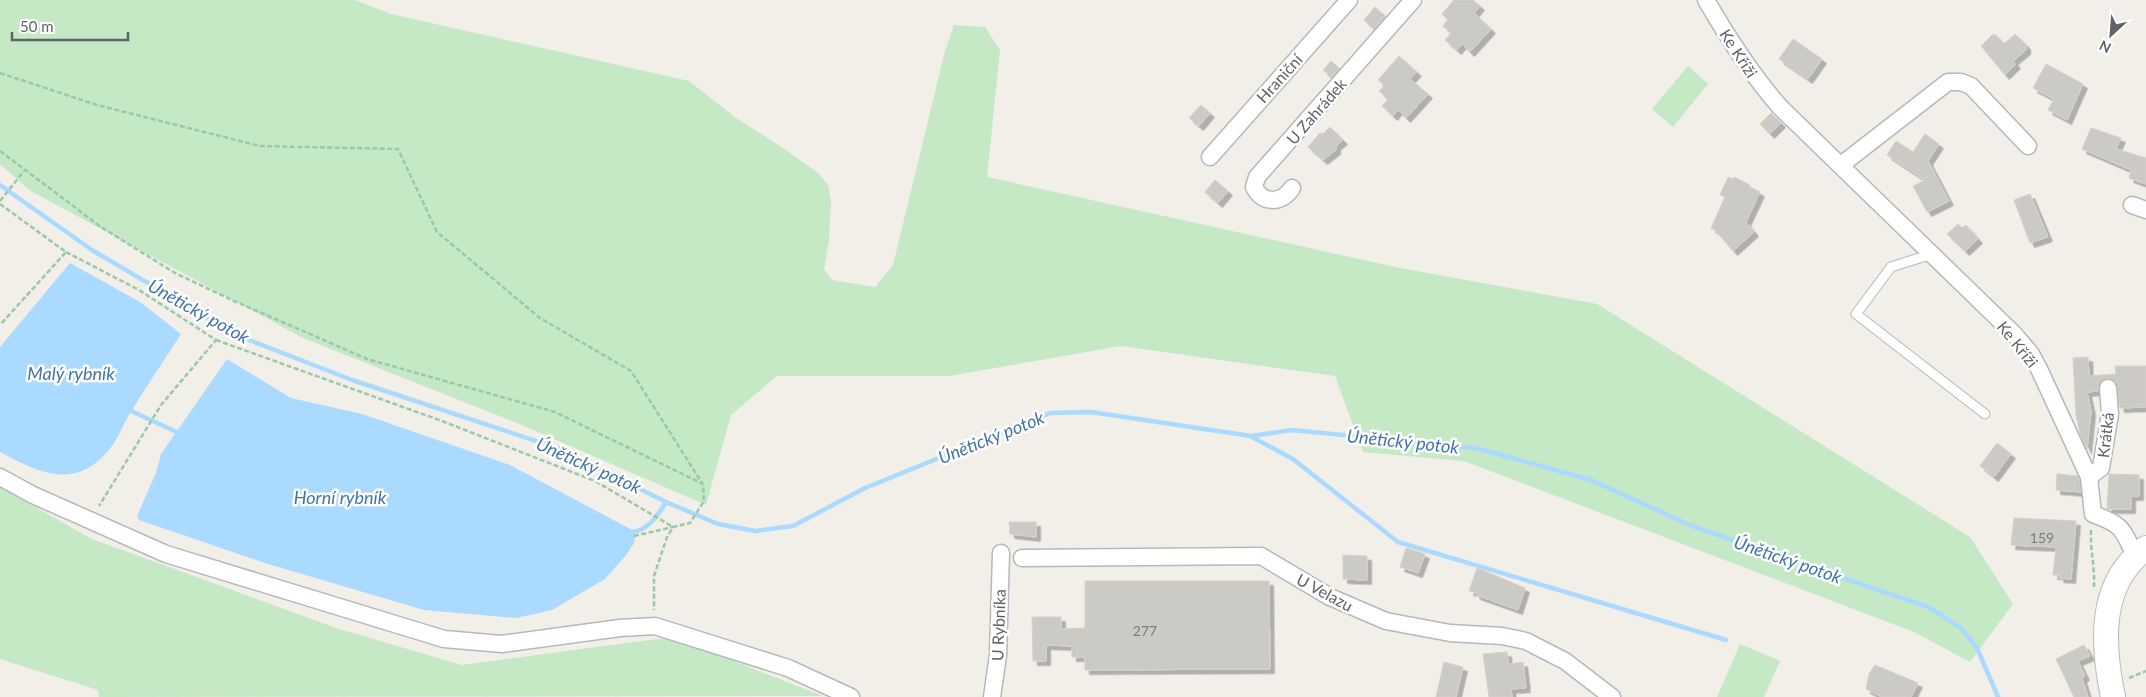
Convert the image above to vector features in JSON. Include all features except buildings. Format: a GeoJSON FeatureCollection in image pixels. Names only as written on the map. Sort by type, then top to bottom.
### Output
{"type":"FeatureCollection","features":[{"type":"Feature","properties":{"kind":"main road"},"geometry":{"type":"LineString","coordinates":[[2117,689],[2107,656],[2107,615],[2120,574],[2140,552]]}},
{"type":"Feature","properties":{"kind":"street","name":"Hraniční"},"geometry":{"type":"LineString","coordinates":[[1210,157],[1349,0]]}},
{"type":"Feature","properties":{"kind":"street","name":"U Zahrádek"},"geometry":{"type":"LineString","coordinates":[[1292,188],[1287,196],[1279,200],[1267,200],[1258,194],[1254,187],[1257,177],[1413,0]]}},
{"type":"Feature","properties":{"kind":"street","name":"Ke Kříži"},"geometry":{"type":"LineString","coordinates":[[1706,0],[1758,83],[1780,107],[2015,335],[2031,354],[2089,477],[2093,514]]}},
{"type":"Feature","properties":{"kind":"street"},"geometry":{"type":"LineString","coordinates":[[1841,165],[1948,82],[1961,82],[1971,86],[2028,146]]}},
{"type":"Feature","properties":{"kind":"street","name":"Krátká"},"geometry":{"type":"LineString","coordinates":[[2089,477],[2101,468],[2110,414],[2108,388]]}},
{"type":"Feature","properties":{"kind":"street"},"geometry":{"type":"LineString","coordinates":[[0,476],[33,495],[166,554],[444,639],[502,644],[620,628],[655,626],[788,668],[851,697]]}},
{"type":"Feature","properties":{"kind":"street"},"geometry":{"type":"LineString","coordinates":[[2093,514],[2116,523],[2140,552]]}},
{"type":"Feature","properties":{"kind":"street","name":"U Rybníka"},"geometry":{"type":"LineString","coordinates":[[992,697],[998,655],[1001,553]]}},
{"type":"Feature","properties":{"kind":"street","name":"U Velazu"},"geometry":{"type":"LineString","coordinates":[[1022,558],[1261,556],[1330,597],[1386,621],[1450,634],[1502,636],[1526,641],[1565,660],[1612,697]]}},
{"type":"Feature","properties":{"kind":"lane"},"geometry":{"type":"LineString","coordinates":[[1932,254],[1891,267],[1856,314],[1985,414]]}},
{"type":"Feature","properties":{"kind":"path"},"geometry":{"type":"LineString","coordinates":[[0,73],[97,105],[260,146],[398,149],[437,232],[540,318],[631,371],[703,484],[704,501],[690,523],[634,536]]}},
{"type":"Feature","properties":{"kind":"path"},"geometry":{"type":"LineString","coordinates":[[0,151],[101,227],[167,268],[234,301],[367,359],[556,412],[703,484]]}},
{"type":"Feature","properties":{"kind":"path"},"geometry":{"type":"LineString","coordinates":[[25,170],[0,202],[66,252],[139,290],[216,340],[442,421],[596,481],[673,527]]}},
{"type":"Feature","properties":{"kind":"path"},"geometry":{"type":"LineString","coordinates":[[0,325],[66,252]]}},
{"type":"Feature","properties":{"kind":"path"},"geometry":{"type":"LineString","coordinates":[[90,520],[161,405],[216,340]]}},
{"type":"Feature","properties":{"kind":"path"},"geometry":{"type":"LineString","coordinates":[[2093,514],[2090,546],[2095,565],[2094,591]]}},
{"type":"Feature","properties":{"kind":"path"},"geometry":{"type":"LineString","coordinates":[[655,626],[654,576],[667,537],[673,527]]}},
{"type":"Feature","properties":{"kind":"path"},"geometry":{"type":"LineString","coordinates":[[2117,689],[2146,670]]}},
{"type":"Feature","properties":{"kind":"green space"},"geometry":{"type":"Polygon","coordinates":[[[0,0],[355,0],[391,14],[689,81],[736,118],[818,173],[828,185],[831,201],[829,241],[824,269],[832,280],[875,287],[893,265],[945,51],[954,25],[985,27],[1000,50],[987,177],[1400,268],[1597,304],[1970,537],[2013,604],[1970,662],[1914,632],[1464,461],[1363,452],[1335,376],[1121,346],[949,376],[777,376],[731,415],[706,505],[517,423],[303,338],[29,190],[0,164],[0,0]]]}},
{"type":"Feature","properties":{"kind":"green space"},"geometry":{"type":"Polygon","coordinates":[[[1688,66],[1708,84],[1673,127],[1652,109],[1688,66]]]}},
{"type":"Feature","properties":{"kind":"green space"},"geometry":{"type":"Polygon","coordinates":[[[0,487],[92,539],[336,628],[462,665],[672,637],[823,696],[99,697],[98,690],[0,659],[0,487]]]}},
{"type":"Feature","properties":{"kind":"green space"},"geometry":{"type":"Polygon","coordinates":[[[1740,644],[1780,661],[1764,697],[1717,697],[1740,644]]]}},
{"type":"Feature","properties":{"kind":"water","name":"Malý rybník"},"geometry":{"type":"Polygon","coordinates":[[[70,263],[140,302],[181,334],[135,405],[112,446],[99,460],[86,469],[73,474],[59,474],[31,467],[0,452],[0,347],[70,263]]]}},
{"type":"Feature","properties":{"kind":"water","name":"Horní rybník"},"geometry":{"type":"Polygon","coordinates":[[[227,359],[291,398],[362,414],[510,465],[636,532],[634,543],[605,579],[552,610],[516,618],[424,610],[268,564],[139,520],[137,516],[156,473],[161,454],[227,359]]]}},
{"type":"Feature","properties":{"kind":"waterway","name":"Únětický potok"},"geometry":{"type":"LineString","coordinates":[[0,185],[92,250],[234,334],[352,380],[560,449],[666,502],[718,524],[755,531],[793,526],[865,488],[1050,413],[1091,412],[1251,436],[1292,430],[1476,448],[1591,480],[1692,526],[1928,607],[1960,627],[1977,648],[1998,697]]}},
{"type":"Feature","properties":{"kind":"waterway"},"geometry":{"type":"LineString","coordinates":[[127,409],[181,434]]}},
{"type":"Feature","properties":{"kind":"waterway"},"geometry":{"type":"LineString","coordinates":[[1252,437],[1293,459],[1398,542],[1726,640]]}},
{"type":"Feature","properties":{"kind":"waterway"},"geometry":{"type":"LineString","coordinates":[[631,532],[643,529],[656,517],[666,502]]}}]}
